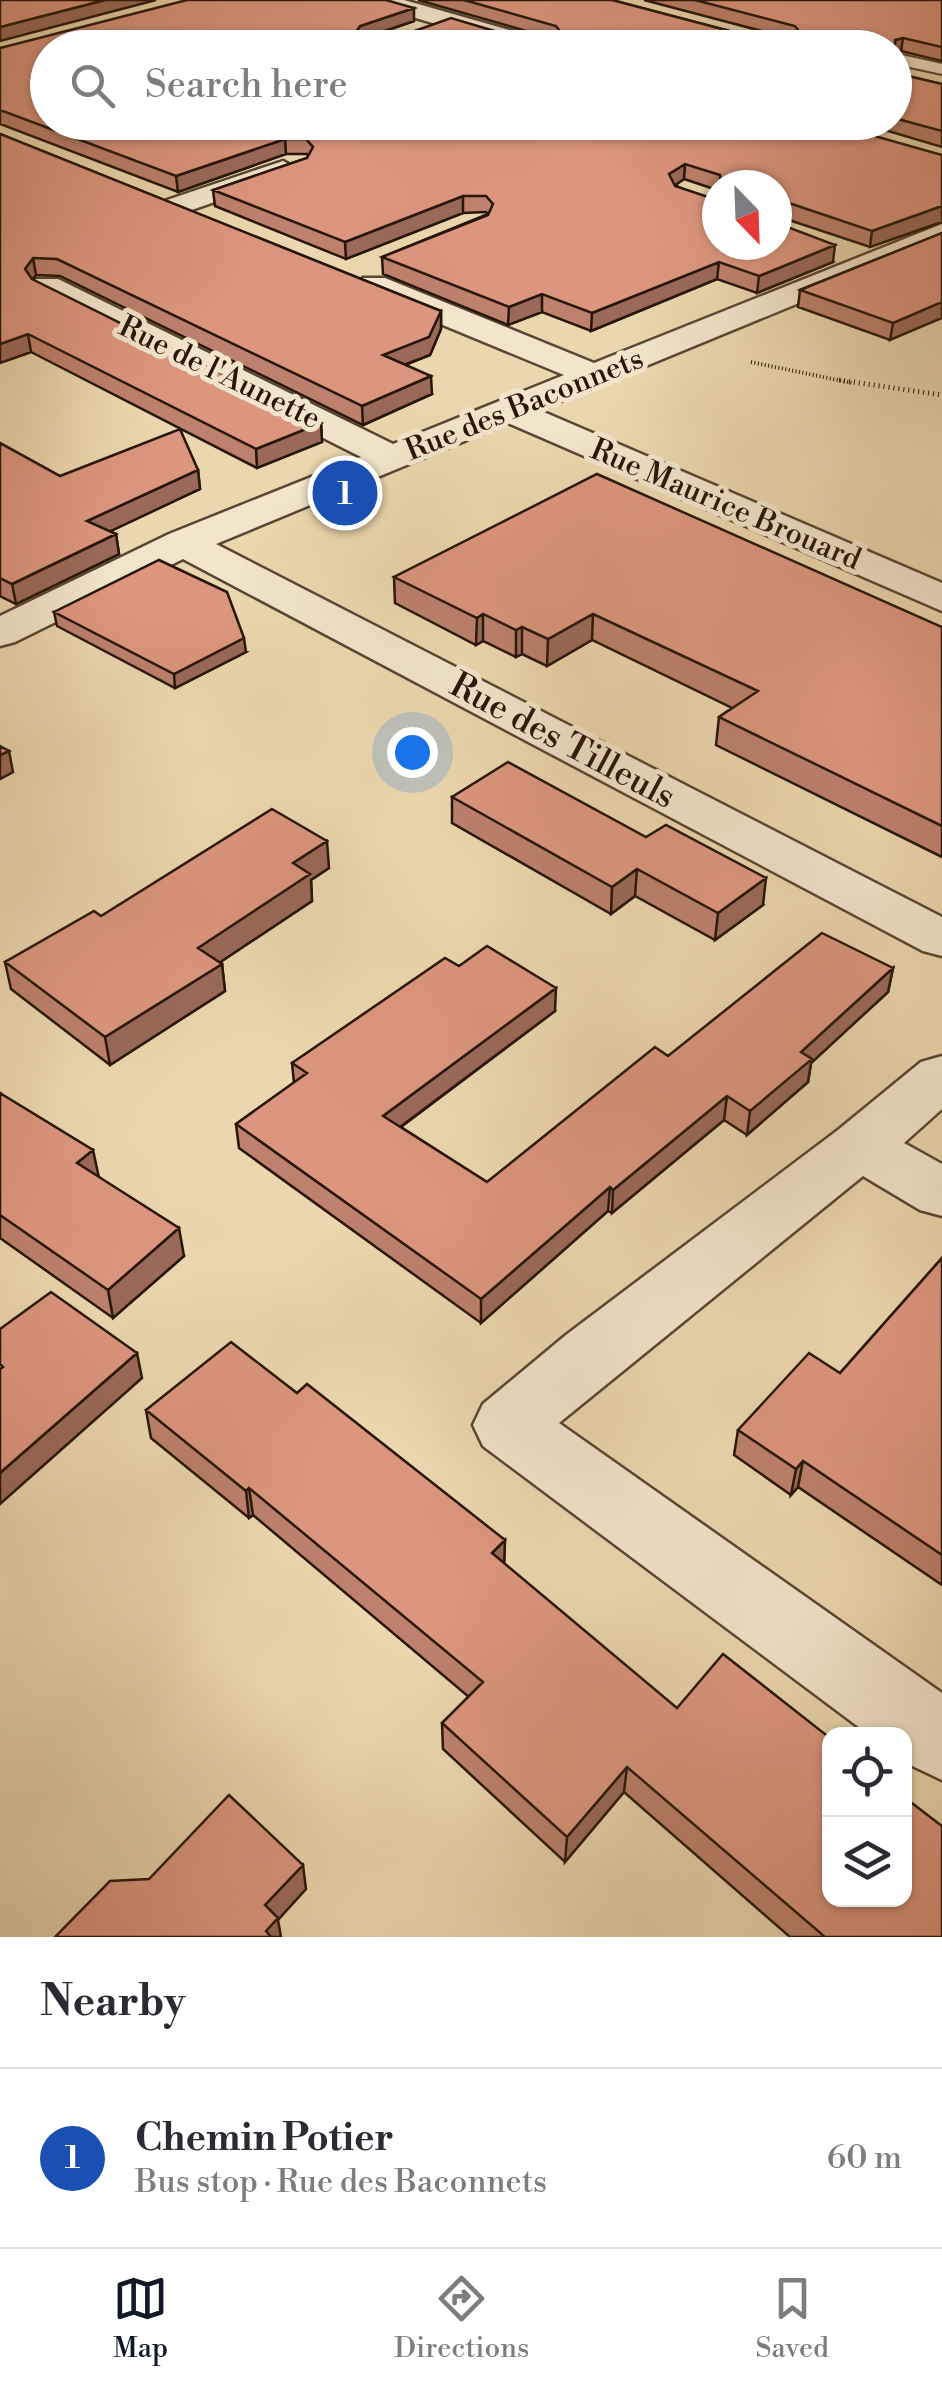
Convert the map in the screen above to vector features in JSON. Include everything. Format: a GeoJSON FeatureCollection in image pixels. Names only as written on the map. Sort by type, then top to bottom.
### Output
{"type":"FeatureCollection","features":[{"type":"Feature","properties":{"kind":"street"},"geometry":{"type":"LineString","coordinates":[[380,0],[485,30]]}},
{"type":"Feature","properties":{"kind":"street"},"geometry":{"type":"LineString","coordinates":[[423,30],[451,20]]}},
{"type":"Feature","properties":{"kind":"street"},"geometry":{"type":"LineString","coordinates":[[912,75],[942,89]]}},
{"type":"Feature","properties":{"kind":"street"},"geometry":{"type":"LineString","coordinates":[[177,206],[297,164]]}},
{"type":"Feature","properties":{"kind":"street"},"geometry":{"type":"LineString","coordinates":[[142,192],[227,226]]}},
{"type":"Feature","properties":{"kind":"street","name":"Rue des Baconnets"},"geometry":{"type":"LineString","coordinates":[[0,633],[183,544],[942,232]]}},
{"type":"Feature","properties":{"kind":"street"},"geometry":{"type":"LineString","coordinates":[[833,248],[870,262]]}},
{"type":"Feature","properties":{"kind":"street"},"geometry":{"type":"LineString","coordinates":[[383,259],[346,274],[597,376]]}},
{"type":"Feature","properties":{"kind":"street","name":"Rue de l'Aunette"},"geometry":{"type":"LineString","coordinates":[[48,286],[393,458]]}},
{"type":"Feature","properties":{"kind":"street","name":"Rue Maurice Brouard"},"geometry":{"type":"LineString","coordinates":[[510,411],[942,598]]}},
{"type":"Feature","properties":{"kind":"street","name":"Rue des Tilleuls"},"geometry":{"type":"LineString","coordinates":[[183,544],[942,939]]}},
{"type":"Feature","properties":{"kind":"street"},"geometry":{"type":"LineString","coordinates":[[942,1076],[860,1146],[590,1355],[508,1425],[942,1741]]}},
{"type":"Feature","properties":{"kind":"street"},"geometry":{"type":"LineString","coordinates":[[860,1146],[942,1193]]}},
{"type":"Feature","properties":{"kind":"lane"},"geometry":{"type":"LineString","coordinates":[[912,69],[942,70]]}},
{"type":"Feature","properties":{"kind":"path"},"geometry":{"type":"LineString","coordinates":[[686,336],[721,354],[782,371],[942,395]]}},
{"type":"Feature","properties":{"kind":"building"},"geometry":{"type":"Polygon","coordinates":[[[0,0],[105,0],[0,27],[0,0]]]}},
{"type":"Feature","properties":{"kind":"building"},"geometry":{"type":"Polygon","coordinates":[[[187,0],[386,0],[414,8],[357,30],[70,30],[187,0]]]}},
{"type":"Feature","properties":{"kind":"building"},"geometry":{"type":"Polygon","coordinates":[[[464,0],[612,0],[726,30],[559,30],[464,0]]]}},
{"type":"Feature","properties":{"kind":"building"},"geometry":{"type":"Polygon","coordinates":[[[695,0],[942,0],[942,47],[912,40],[912,30],[798,30],[695,0]]]}},
{"type":"Feature","properties":{"kind":"building"},"geometry":{"type":"Polygon","coordinates":[[[451,18],[491,30],[417,30],[451,18]]]}},
{"type":"Feature","properties":{"kind":"building"},"geometry":{"type":"Polygon","coordinates":[[[30,40],[30,121],[0,110],[0,48],[30,40]]]}},
{"type":"Feature","properties":{"kind":"building"},"geometry":{"type":"Polygon","coordinates":[[[912,77],[942,84],[942,131],[912,123],[912,77]]]}},
{"type":"Feature","properties":{"kind":"building"},"geometry":{"type":"Polygon","coordinates":[[[0,134],[441,311],[429,337],[383,355],[431,376],[362,406],[57,259],[33,258],[25,269],[32,279],[321,423],[256,449],[28,334],[0,344],[0,134]]]}},
{"type":"Feature","properties":{"kind":"building"},"geometry":{"type":"Polygon","coordinates":[[[80,140],[282,140],[176,176],[80,140]]]}},
{"type":"Feature","properties":{"kind":"building"},"geometry":{"type":"Polygon","coordinates":[[[307,140],[889,140],[942,155],[942,206],[872,231],[792,204],[792,170],[704,170],[685,164],[669,174],[675,186],[702,195],[702,260],[792,260],[792,229],[835,245],[759,276],[719,262],[592,313],[542,294],[509,307],[382,257],[488,215],[493,204],[486,196],[463,196],[345,242],[213,190],[307,158],[313,147],[307,140]]]}},
{"type":"Feature","properties":{"kind":"building"},"geometry":{"type":"Polygon","coordinates":[[[942,233],[942,302],[893,323],[800,290],[942,233]]]}},
{"type":"Feature","properties":{"kind":"building"},"geometry":{"type":"Polygon","coordinates":[[[180,429],[198,470],[87,521],[116,534],[12,584],[0,578],[0,443],[60,476],[180,429]]]}},
{"type":"Feature","properties":{"kind":"building"},"geometry":{"type":"Polygon","coordinates":[[[597,474],[942,627],[942,826],[719,717],[758,691],[593,614],[548,639],[522,627],[516,630],[483,614],[477,618],[394,577],[597,474]]]}},
{"type":"Feature","properties":{"kind":"building"},"geometry":{"type":"Polygon","coordinates":[[[159,560],[227,592],[244,638],[174,674],[54,612],[159,560]]]}},
{"type":"Feature","properties":{"kind":"building"},"geometry":{"type":"Polygon","coordinates":[[[508,762],[646,837],[666,825],[766,878],[718,913],[637,869],[612,887],[452,797],[508,762]]]}},
{"type":"Feature","properties":{"kind":"building"},"geometry":{"type":"Polygon","coordinates":[[[272,809],[327,841],[293,863],[310,874],[198,948],[222,964],[105,1037],[5,962],[94,911],[101,916],[272,809]]]}},
{"type":"Feature","properties":{"kind":"building"},"geometry":{"type":"Polygon","coordinates":[[[822,933],[893,968],[801,1052],[812,1059],[750,1111],[727,1096],[613,1190],[610,1187],[481,1299],[236,1124],[307,1073],[292,1063],[445,958],[459,966],[487,946],[556,988],[383,1116],[487,1182],[655,1047],[668,1056],[822,933]]]}},
{"type":"Feature","properties":{"kind":"building"},"geometry":{"type":"Polygon","coordinates":[[[0,1093],[93,1150],[77,1163],[179,1228],[108,1290],[0,1215],[0,1093]]]}},
{"type":"Feature","properties":{"kind":"building"},"geometry":{"type":"Polygon","coordinates":[[[942,1258],[942,1555],[803,1461],[796,1469],[738,1430],[809,1353],[840,1373],[942,1258]]]}},
{"type":"Feature","properties":{"kind":"building"},"geometry":{"type":"Polygon","coordinates":[[[51,1292],[137,1353],[0,1473],[0,1329],[51,1292]]]}},
{"type":"Feature","properties":{"kind":"building"},"geometry":{"type":"Polygon","coordinates":[[[231,1342],[297,1393],[307,1384],[505,1540],[492,1553],[677,1708],[723,1654],[822,1732],[822,1907],[912,1907],[912,1803],[942,1826],[942,1937],[825,1937],[627,1767],[567,1837],[442,1723],[483,1682],[249,1488],[246,1491],[146,1410],[231,1342]]]}},
{"type":"Feature","properties":{"kind":"building"},"geometry":{"type":"Polygon","coordinates":[[[229,1795],[303,1865],[265,1905],[278,1918],[266,1931],[271,1937],[55,1937],[110,1881],[149,1879],[229,1795]]]}},
{"type":"Feature","properties":{"kind":"place","name":"Chemin Potier"},"geometry":{"type":"Point","coordinates":[345,493]}}]}
